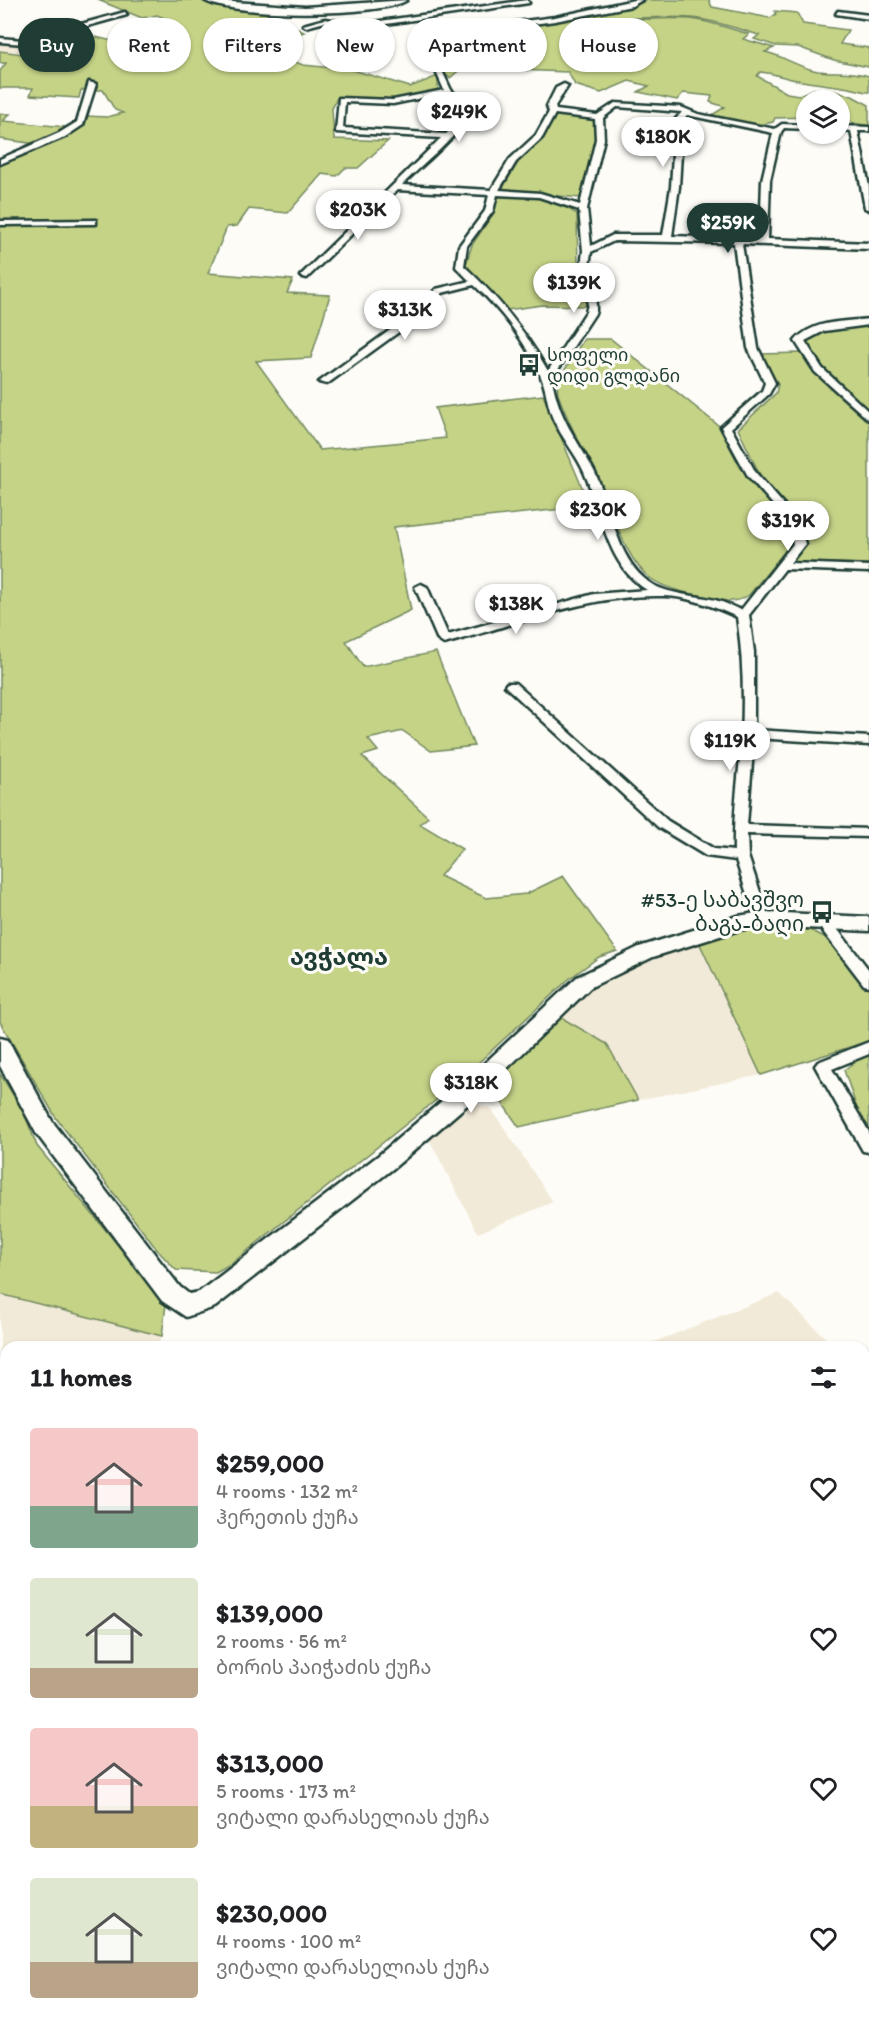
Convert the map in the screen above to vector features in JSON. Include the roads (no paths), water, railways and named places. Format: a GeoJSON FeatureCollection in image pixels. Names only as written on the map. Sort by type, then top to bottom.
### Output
{"type":"FeatureCollection","features":[{"type":"Feature","properties":{"kind":"street"},"geometry":{"type":"LineString","coordinates":[[208,0],[236,6],[313,9],[354,8],[403,0]]}},
{"type":"Feature","properties":{"kind":"street"},"geometry":{"type":"LineString","coordinates":[[303,276],[461,123],[468,110],[448,91],[434,60],[447,37],[464,31],[555,19],[639,0]]}},
{"type":"Feature","properties":{"kind":"street"},"geometry":{"type":"LineString","coordinates":[[313,9],[309,23],[342,21],[359,26],[527,2]]}},
{"type":"Feature","properties":{"kind":"street"},"geometry":{"type":"LineString","coordinates":[[838,13],[869,17]]}},
{"type":"Feature","properties":{"kind":"street"},"geometry":{"type":"LineString","coordinates":[[0,40],[23,42],[125,14]]}},
{"type":"Feature","properties":{"kind":"street"},"geometry":{"type":"LineString","coordinates":[[0,162],[62,135],[80,123],[92,84]]}},
{"type":"Feature","properties":{"kind":"street"},"geometry":{"type":"LineString","coordinates":[[564,86],[559,90],[551,106],[552,112],[539,136],[513,161],[494,192],[489,211],[463,246],[460,267],[521,333],[547,379],[555,413],[590,471],[612,538],[639,580],[661,592]]}},
{"type":"Feature","properties":{"kind":"street"},"geometry":{"type":"LineString","coordinates":[[448,91],[393,102],[342,100],[339,130],[448,136]]}},
{"type":"Feature","properties":{"kind":"street"},"geometry":{"type":"LineString","coordinates":[[552,112],[599,117],[620,103],[681,110],[777,132]]}},
{"type":"Feature","properties":{"kind":"street"},"geometry":{"type":"LineString","coordinates":[[667,238],[675,187],[679,120],[685,112]]}},
{"type":"Feature","properties":{"kind":"street"},"geometry":{"type":"LineString","coordinates":[[547,379],[591,312],[592,304],[584,273],[587,251],[583,209],[600,139],[599,117]]}},
{"type":"Feature","properties":{"kind":"street"},"geometry":{"type":"LineString","coordinates":[[764,243],[766,180],[777,132],[782,126],[796,127]]}},
{"type":"Feature","properties":{"kind":"street"},"geometry":{"type":"LineString","coordinates":[[850,128],[869,129]]}},
{"type":"Feature","properties":{"kind":"street"},"geometry":{"type":"LineString","coordinates":[[854,128],[869,208]]}},
{"type":"Feature","properties":{"kind":"street"},"geometry":{"type":"LineString","coordinates":[[394,187],[540,195],[583,209]]}},
{"type":"Feature","properties":{"kind":"street"},"geometry":{"type":"LineString","coordinates":[[0,223],[93,222]]}},
{"type":"Feature","properties":{"kind":"street"},"geometry":{"type":"LineString","coordinates":[[587,251],[613,238],[869,246]]}},
{"type":"Feature","properties":{"kind":"street"},"geometry":{"type":"LineString","coordinates":[[738,242],[753,348],[770,383],[766,392],[726,427],[752,474],[794,522],[799,544],[743,615],[748,652],[748,734],[740,829],[741,856],[762,919]]}},
{"type":"Feature","properties":{"kind":"street"},"geometry":{"type":"LineString","coordinates":[[324,382],[411,319],[439,291],[476,282]]}},
{"type":"Feature","properties":{"kind":"street"},"geometry":{"type":"LineString","coordinates":[[869,322],[813,331],[805,334],[800,341],[818,370],[869,417]]}},
{"type":"Feature","properties":{"kind":"street"},"geometry":{"type":"LineString","coordinates":[[782,566],[869,569]]}},
{"type":"Feature","properties":{"kind":"street"},"geometry":{"type":"LineString","coordinates":[[421,587],[444,640],[594,597],[661,592],[714,603],[743,615]]}},
{"type":"Feature","properties":{"kind":"street"},"geometry":{"type":"LineString","coordinates":[[511,686],[663,824],[711,854],[741,856]]}},
{"type":"Feature","properties":{"kind":"street"},"geometry":{"type":"LineString","coordinates":[[748,734],[869,741]]}},
{"type":"Feature","properties":{"kind":"street"},"geometry":{"type":"LineString","coordinates":[[740,829],[869,833]]}},
{"type":"Feature","properties":{"kind":"street"},"geometry":{"type":"LineString","coordinates":[[0,1046],[44,1127],[171,1294],[186,1306],[206,1300],[387,1161],[480,1081],[584,982],[617,964],[685,937],[762,919],[869,924]]}},
{"type":"Feature","properties":{"kind":"street"},"geometry":{"type":"LineString","coordinates":[[823,921],[869,981]]}},
{"type":"Feature","properties":{"kind":"street"},"geometry":{"type":"LineString","coordinates":[[869,1048],[823,1066],[869,1146]]}},
{"type":"Feature","properties":{"kind":"place","name":"სოფელი დიდი გლდანი"},"geometry":{"type":"Point","coordinates":[529,365]}},
{"type":"Feature","properties":{"kind":"place","name":"#53-ე საბავშვო ბაგა-ბაღი"},"geometry":{"type":"Point","coordinates":[822,912]}},
{"type":"Feature","properties":{"kind":"district","name":"ავჭალა"},"geometry":{"type":"Point","coordinates":[339,957]}}]}
